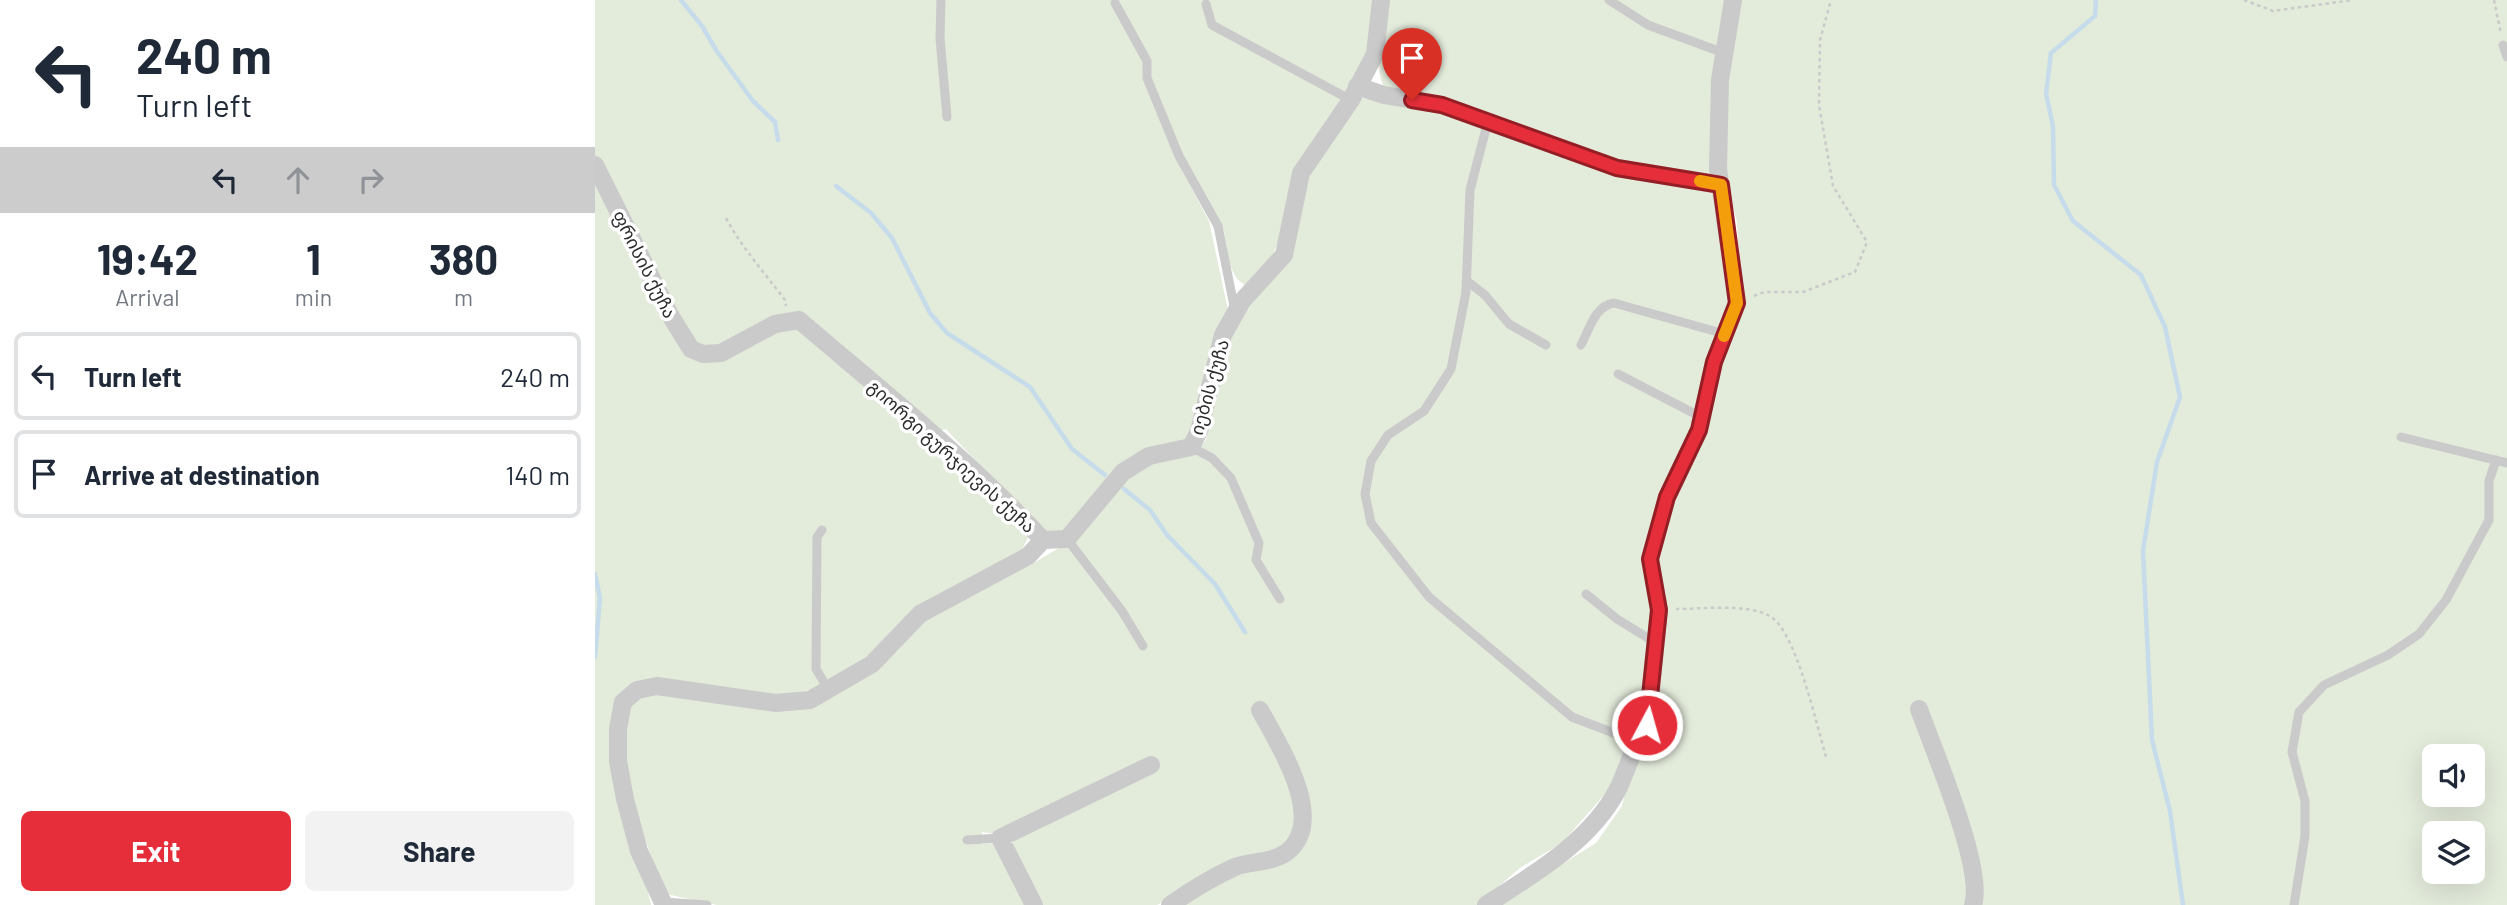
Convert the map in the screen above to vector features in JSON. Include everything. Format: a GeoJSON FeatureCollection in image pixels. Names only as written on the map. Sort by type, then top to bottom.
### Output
{"type":"FeatureCollection","features":[{"type":"Feature","properties":{"kind":"street","name":"იების ქუჩა"},"geometry":{"type":"LineString","coordinates":[[1067,539],[1122,472],[1149,456],[1191,447],[1199,431],[1223,335],[1242,301],[1284,256],[1301,173],[1354,93],[1375,54],[1381,0]]}},
{"type":"Feature","properties":{"kind":"street"},"geometry":{"type":"LineString","coordinates":[[1486,905],[1556,859],[1594,820],[1617,790],[1647,725],[1659,610],[1650,559],[1667,497],[1701,418],[1714,362],[1737,303],[1718,169],[1720,80],[1733,0]]}},
{"type":"Feature","properties":{"kind":"street"},"geometry":{"type":"LineString","coordinates":[[1354,93],[1442,105],[1617,168],[1721,185]]}},
{"type":"Feature","properties":{"kind":"street","name":"ფრისის ქუჩა"},"geometry":{"type":"LineString","coordinates":[[595,166],[670,315],[691,349],[703,355],[721,353],[745,338],[788,320]]}},
{"type":"Feature","properties":{"kind":"street","name":"გიორგი გურჯიევის ქუჩა"},"geometry":{"type":"LineString","coordinates":[[664,904],[639,851],[625,799],[618,761],[618,729],[623,702],[637,690],[657,686],[776,703],[810,699],[872,664],[920,614],[1028,556],[1037,550],[1043,540],[1008,502],[931,432],[799,320],[788,320]]}},
{"type":"Feature","properties":{"kind":"street"},"geometry":{"type":"LineString","coordinates":[[1043,540],[1067,539]]}},
{"type":"Feature","properties":{"kind":"street"},"geometry":{"type":"LineString","coordinates":[[1919,709],[1969,854],[1977,894],[1973,905]]}},
{"type":"Feature","properties":{"kind":"street"},"geometry":{"type":"LineString","coordinates":[[1170,905],[1237,867],[1287,852],[1300,831],[1304,813],[1292,773],[1260,710]]}},
{"type":"Feature","properties":{"kind":"street"},"geometry":{"type":"LineString","coordinates":[[1034,905],[1000,838],[1151,765]]}},
{"type":"Feature","properties":{"kind":"lane"},"geometry":{"type":"LineString","coordinates":[[941,0],[940,38],[947,117]]}},
{"type":"Feature","properties":{"kind":"lane"},"geometry":{"type":"LineString","coordinates":[[1609,0],[1649,25],[1725,53]]}},
{"type":"Feature","properties":{"kind":"lane"},"geometry":{"type":"LineString","coordinates":[[1115,3],[1147,61],[1147,78],[1179,156],[1218,226],[1235,313]]}},
{"type":"Feature","properties":{"kind":"lane"},"geometry":{"type":"LineString","coordinates":[[1206,4],[1212,25],[1354,93]]}},
{"type":"Feature","properties":{"kind":"lane"},"geometry":{"type":"LineString","coordinates":[[2503,45],[2507,57]]}},
{"type":"Feature","properties":{"kind":"lane"},"geometry":{"type":"LineString","coordinates":[[1488,121],[1470,190],[1467,281],[1451,369],[1424,411],[1388,435],[1371,461],[1365,494],[1371,523],[1429,597],[1572,717],[1637,742]]}},
{"type":"Feature","properties":{"kind":"lane"},"geometry":{"type":"LineString","coordinates":[[1467,281],[1485,295],[1509,324],[1546,345]]}},
{"type":"Feature","properties":{"kind":"lane"},"geometry":{"type":"LineString","coordinates":[[1581,345],[1599,310],[1604,305],[1614,303],[1725,334]]}},
{"type":"Feature","properties":{"kind":"lane"},"geometry":{"type":"LineString","coordinates":[[1618,374],[1701,418]]}},
{"type":"Feature","properties":{"kind":"lane"},"geometry":{"type":"LineString","coordinates":[[2401,437],[2507,463]]}},
{"type":"Feature","properties":{"kind":"lane"},"geometry":{"type":"LineString","coordinates":[[1191,447],[1212,458],[1231,478],[1259,543],[1256,560],[1280,599]]}},
{"type":"Feature","properties":{"kind":"lane"},"geometry":{"type":"LineString","coordinates":[[2294,905],[2305,836],[2305,801],[2292,752],[2299,712],[2324,685],[2388,655],[2419,634],[2446,600],[2489,520],[2489,481],[2495,460]]}},
{"type":"Feature","properties":{"kind":"lane"},"geometry":{"type":"LineString","coordinates":[[822,530],[817,537],[816,669],[828,689]]}},
{"type":"Feature","properties":{"kind":"lane"},"geometry":{"type":"LineString","coordinates":[[1067,539],[1122,611],[1143,646]]}},
{"type":"Feature","properties":{"kind":"lane"},"geometry":{"type":"LineString","coordinates":[[1586,594],[1617,620],[1656,643]]}},
{"type":"Feature","properties":{"kind":"lane"},"geometry":{"type":"LineString","coordinates":[[967,840],[1000,838]]}},
{"type":"Feature","properties":{"kind":"lane"},"geometry":{"type":"LineString","coordinates":[[664,904],[707,905]]}},
{"type":"Feature","properties":{"kind":"path"},"geometry":{"type":"LineString","coordinates":[[1737,303],[1764,292],[1803,292],[1855,272],[1867,242],[1833,186],[1819,105],[1820,40],[1831,0]]}},
{"type":"Feature","properties":{"kind":"path"},"geometry":{"type":"LineString","coordinates":[[2244,0],[2273,11],[2353,0]]}},
{"type":"Feature","properties":{"kind":"path"},"geometry":{"type":"LineString","coordinates":[[2494,0],[2503,45]]}},
{"type":"Feature","properties":{"kind":"path"},"geometry":{"type":"LineString","coordinates":[[726,218],[742,249],[785,300],[788,320]]}},
{"type":"Feature","properties":{"kind":"path"},"geometry":{"type":"LineString","coordinates":[[1659,610],[1742,609],[1770,616],[1788,634],[1827,760]]}},
{"type":"Feature","properties":{"kind":"green space"},"geometry":{"type":"Polygon","coordinates":[[[595,0],[1376,0],[1370,54],[1298,172],[1287,197],[1281,236],[1269,264],[1245,285],[1230,265],[1223,230],[1216,214],[1176,159],[1209,221],[1229,315],[1188,440],[1145,453],[1064,531],[1043,533],[946,429],[936,432],[805,317],[722,346],[701,346],[685,332],[595,155],[595,0]]]}},
{"type":"Feature","properties":{"kind":"green space"},"geometry":{"type":"Polygon","coordinates":[[[1383,0],[1725,0],[1716,180],[1614,163],[1386,92],[1378,59],[1383,0]]]}},
{"type":"Feature","properties":{"kind":"green space"},"geometry":{"type":"Polygon","coordinates":[[[1739,0],[2507,0],[2507,905],[1497,905],[1596,843],[1622,806],[1663,619],[1666,597],[1657,555],[1666,524],[1701,440],[1714,381],[1742,306],[1737,222],[1723,171],[1727,82],[1739,0]]]}},
{"type":"Feature","properties":{"kind":"green space"},"geometry":{"type":"Polygon","coordinates":[[[1365,97],[1420,107],[1715,192],[1731,298],[1693,426],[1662,496],[1642,720],[1611,787],[1562,843],[1520,868],[1477,905],[1180,905],[1223,880],[1282,862],[1283,848],[1223,867],[1157,905],[1040,905],[1010,849],[1014,837],[982,832],[982,844],[998,843],[1033,905],[717,905],[666,894],[640,824],[625,766],[623,739],[626,716],[636,699],[661,691],[807,706],[924,617],[1005,573],[1027,567],[1069,542],[1129,475],[1155,460],[1191,455],[1206,440],[1226,347],[1240,315],[1288,260],[1305,179],[1353,104],[1365,97]]]}},
{"type":"Feature","properties":{"kind":"green space"},"geometry":{"type":"Polygon","coordinates":[[[595,174],[694,359],[792,322],[940,446],[1029,536],[1021,551],[868,662],[828,686],[814,670],[823,687],[772,699],[638,684],[612,735],[651,905],[595,905],[595,174]]]}},
{"type":"Feature","properties":{"kind":"waterway"},"geometry":{"type":"LineString","coordinates":[[681,0],[753,101],[775,122],[778,140]]}},
{"type":"Feature","properties":{"kind":"waterway"},"geometry":{"type":"LineString","coordinates":[[2096,0],[2095,16],[2051,53],[2046,94],[2053,126],[2054,185],[2073,221],[2141,275],[2165,327],[2180,397],[2157,462],[2143,551],[2152,740],[2170,811],[2183,905]]}},
{"type":"Feature","properties":{"kind":"waterway"},"geometry":{"type":"LineString","coordinates":[[836,186],[871,213],[892,238],[930,313],[947,333],[1030,387],[1072,449],[1105,475]]}},
{"type":"Feature","properties":{"kind":"waterway"},"geometry":{"type":"LineString","coordinates":[[1124,489],[1150,510],[1167,535],[1215,584],[1245,632]]}},
{"type":"Feature","properties":{"kind":"waterway"},"geometry":{"type":"LineString","coordinates":[[595,574],[600,598],[595,657]]}},
{"type":"Feature","properties":{"kind":"slow traffic"},"geometry":{"type":"LineString","coordinates":[[1700,181],[1721,185],[1728,226],[1737,303],[1724,336]]}},
{"type":"Feature","properties":{"kind":"route"},"geometry":{"type":"LineString","coordinates":[[1412,100],[1442,105],[1617,168],[1721,185],[1737,303],[1714,362],[1699,430],[1667,497],[1650,559],[1659,610],[1647,725]]}}]}
